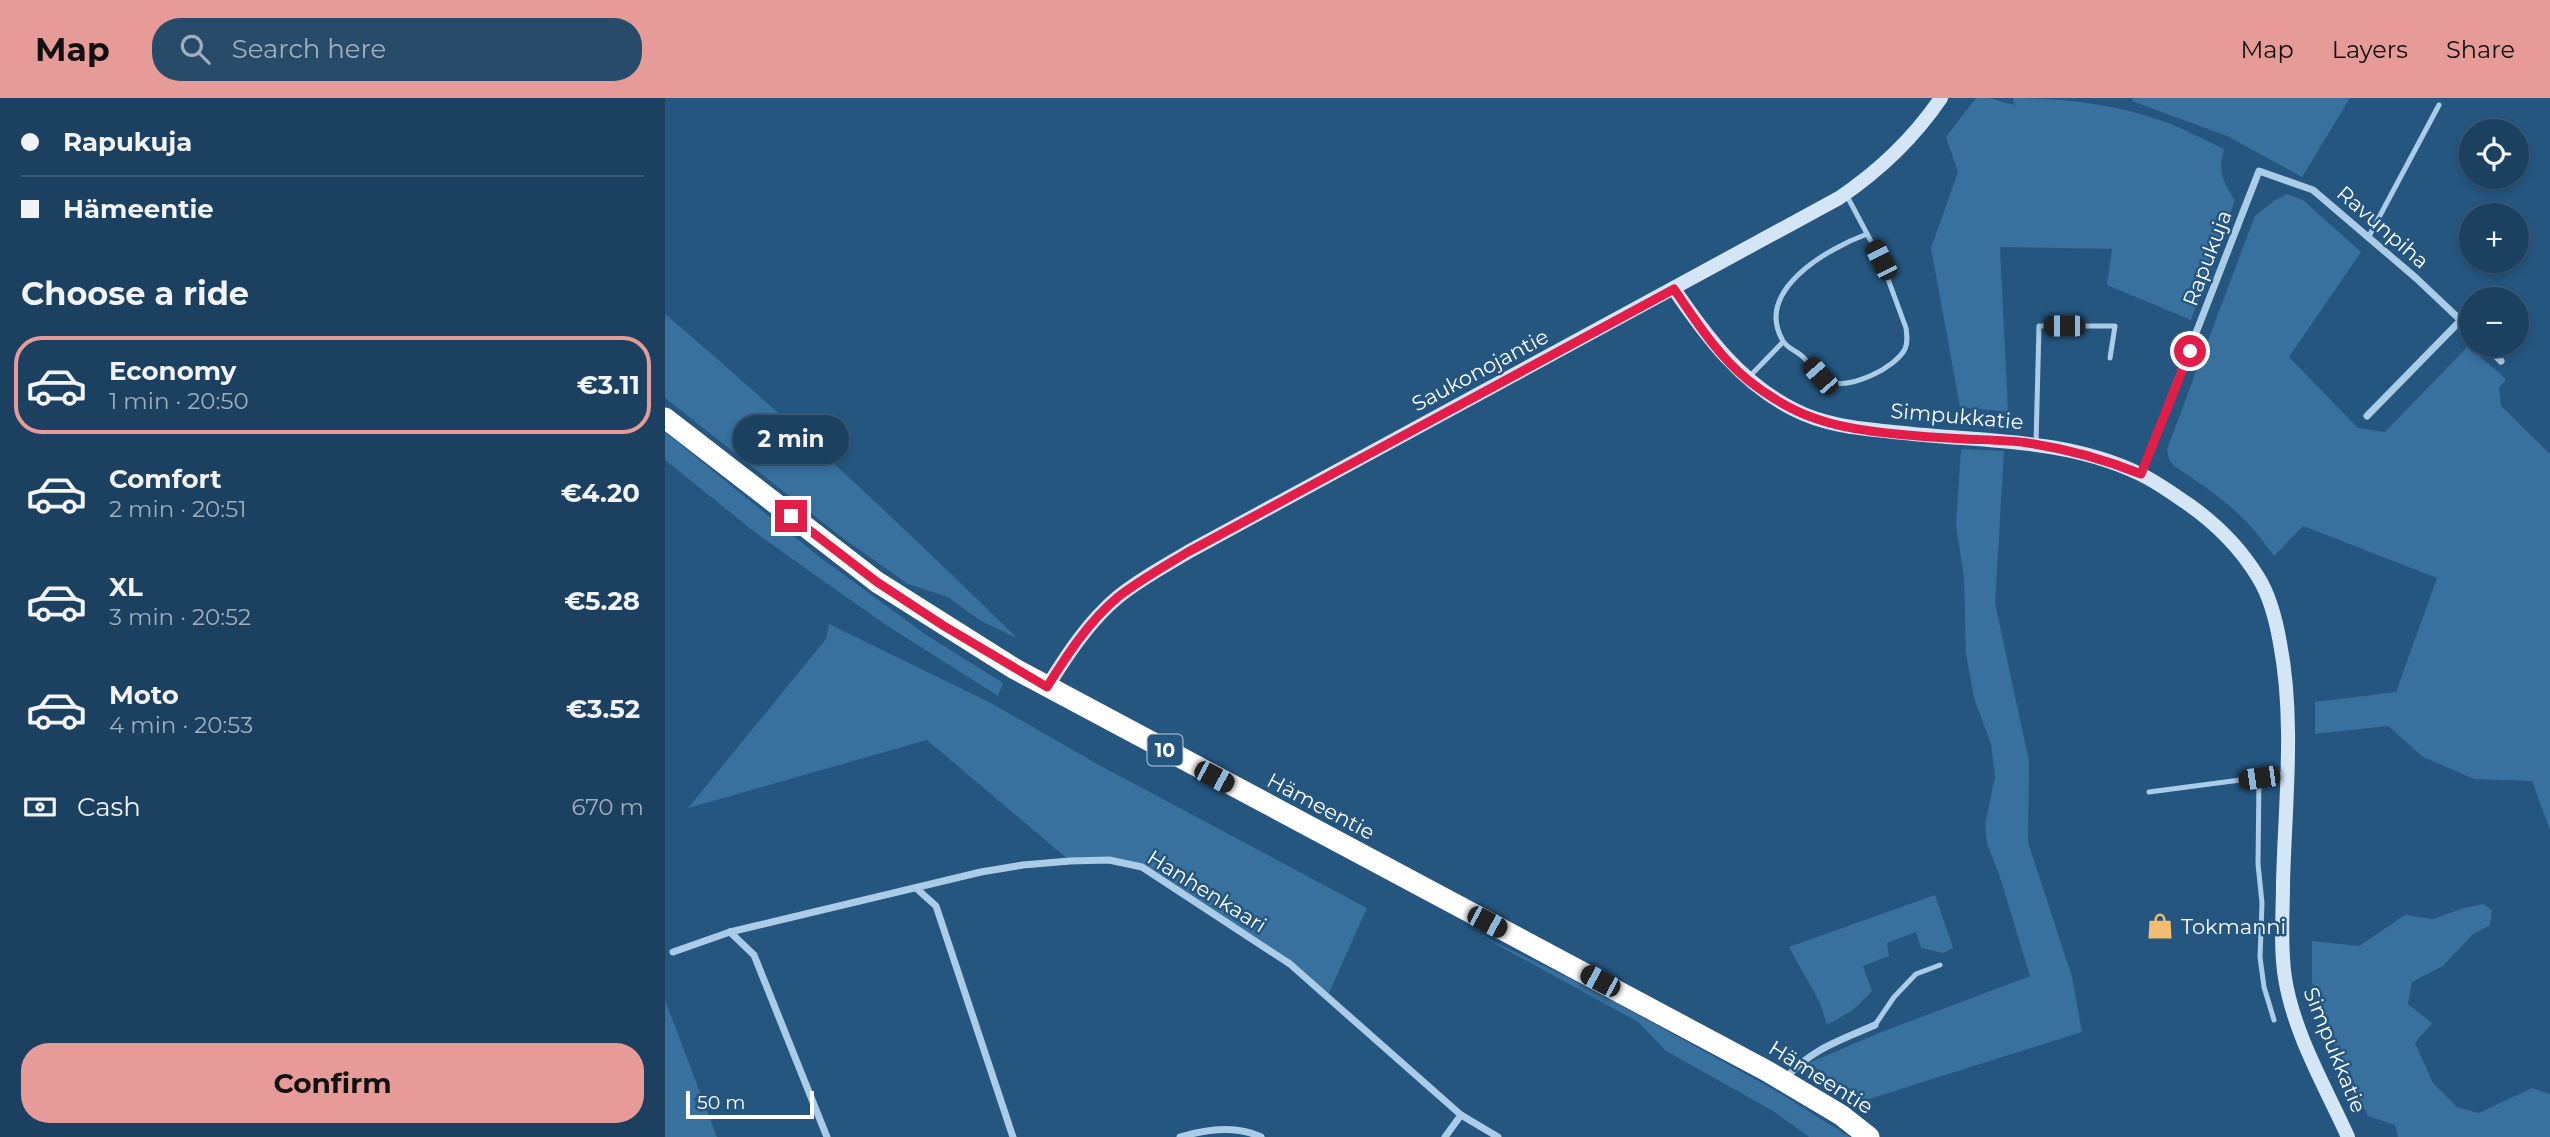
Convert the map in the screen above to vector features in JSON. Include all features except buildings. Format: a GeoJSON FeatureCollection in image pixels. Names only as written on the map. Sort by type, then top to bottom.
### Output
{"type":"FeatureCollection","features":[{"type":"Feature","properties":{"kind":"highway","name":"Hämeentie"},"geometry":{"type":"LineString","coordinates":[[665,418],[877,582],[944,626],[1047,687],[1784,1081],[1841,1115],[1869,1137]]}},
{"type":"Feature","properties":{"kind":"street","name":"Saukonojantie"},"geometry":{"type":"LineString","coordinates":[[1047,687],[1097,618],[1116,598],[1137,583],[1188,552],[1846,193],[1870,177],[1910,139],[1941,98]]}},
{"type":"Feature","properties":{"kind":"street","name":"Ravunpiha"},"geometry":{"type":"LineString","coordinates":[[2259,171],[2313,190],[2459,318]]}},
{"type":"Feature","properties":{"kind":"street","name":"Rapukuja"},"geometry":{"type":"LineString","coordinates":[[2141,474],[2259,171]]}},
{"type":"Feature","properties":{"kind":"street","name":"Simpukkatie"},"geometry":{"type":"LineString","coordinates":[[1674,289],[1705,333],[1747,379],[1791,408],[1838,425],[1928,436],[2036,444],[2103,459],[2141,474],[2203,515],[2238,549],[2259,578],[2276,619],[2284,662],[2288,710],[2282,933],[2285,977],[2294,1014],[2348,1137]]}},
{"type":"Feature","properties":{"kind":"street"},"geometry":{"type":"LineString","coordinates":[[2367,416],[2459,322]]}},
{"type":"Feature","properties":{"kind":"street"},"geometry":{"type":"LineString","coordinates":[[2497,357],[2501,361]]}},
{"type":"Feature","properties":{"kind":"street","name":"Hanhenkaari"},"geometry":{"type":"LineString","coordinates":[[673,952],[730,932],[981,872],[1023,865],[1109,860],[1142,867],[1290,964],[1461,1115],[1498,1137]]}},
{"type":"Feature","properties":{"kind":"street"},"geometry":{"type":"LineString","coordinates":[[916,888],[936,906],[1013,1137]]}},
{"type":"Feature","properties":{"kind":"street"},"geometry":{"type":"LineString","coordinates":[[730,932],[754,955],[827,1137]]}},
{"type":"Feature","properties":{"kind":"street"},"geometry":{"type":"LineString","coordinates":[[1784,1081],[1801,1062],[1825,1047],[1875,1025]]}},
{"type":"Feature","properties":{"kind":"street"},"geometry":{"type":"LineString","coordinates":[[1445,1137],[1461,1115]]}},
{"type":"Feature","properties":{"kind":"street"},"geometry":{"type":"LineString","coordinates":[[1180,1137],[1215,1129],[1246,1130],[1261,1137]]}},
{"type":"Feature","properties":{"kind":"lane"},"geometry":{"type":"LineString","coordinates":[[2368,238],[2439,105]]}},
{"type":"Feature","properties":{"kind":"lane"},"geometry":{"type":"LineString","coordinates":[[1846,193],[1881,260],[1906,328],[1906,347],[1883,369],[1869,377],[1837,384],[1820,376],[1803,357],[1783,342],[1777,328],[1776,310],[1782,292],[1789,283],[1835,250],[1867,234]]}},
{"type":"Feature","properties":{"kind":"lane"},"geometry":{"type":"LineString","coordinates":[[2036,444],[2039,326],[2115,326],[2110,358]]}},
{"type":"Feature","properties":{"kind":"lane"},"geometry":{"type":"LineString","coordinates":[[1747,379],[1783,342]]}},
{"type":"Feature","properties":{"kind":"lane"},"geometry":{"type":"LineString","coordinates":[[2149,792],[2286,774]]}},
{"type":"Feature","properties":{"kind":"lane"},"geometry":{"type":"LineString","coordinates":[[2259,778],[2258,864],[2262,904],[2260,957],[2264,987],[2274,1020]]}},
{"type":"Feature","properties":{"kind":"lane"},"geometry":{"type":"LineString","coordinates":[[1875,1025],[1916,974],[1940,965]]}},
{"type":"Feature","properties":{"kind":"shaded area"},"geometry":{"type":"Polygon","coordinates":[[[1976,98],[1989,98],[2014,105],[2013,98],[2087,103],[2142,114],[2175,126],[2224,149],[2222,176],[2235,200],[2191,320],[2107,285],[2112,249],[2000,247],[2008,412],[1960,407],[1931,248],[1958,172],[1946,137],[1976,98]]]}},
{"type":"Feature","properties":{"kind":"shaded area"},"geometry":{"type":"Polygon","coordinates":[[[2133,98],[2350,98],[2302,177],[2227,136],[2132,101],[2133,98]]]}},
{"type":"Feature","properties":{"kind":"shaded area"},"geometry":{"type":"Polygon","coordinates":[[[2287,194],[2303,200],[2361,252],[2289,357],[2358,428],[2385,432],[2459,355],[2481,357],[2506,379],[2499,388],[2501,406],[2550,454],[2550,830],[2532,781],[2474,779],[2423,757],[2388,726],[2315,734],[2315,702],[2396,692],[2437,578],[2303,526],[2274,556],[2241,516],[2174,466],[2169,459],[2167,449],[2255,216],[2287,194]]]}},
{"type":"Feature","properties":{"kind":"shaded area"},"geometry":{"type":"Polygon","coordinates":[[[665,314],[844,473],[1017,638],[981,621],[948,597],[908,584],[844,539],[665,398],[665,314]]]}},
{"type":"Feature","properties":{"kind":"shaded area"},"geometry":{"type":"Polygon","coordinates":[[[665,432],[817,555],[925,634],[1003,683],[998,696],[886,625],[756,533],[665,460],[665,432]]]}},
{"type":"Feature","properties":{"kind":"shaded area"},"geometry":{"type":"Polygon","coordinates":[[[1961,449],[2004,451],[1995,603],[2029,761],[2028,842],[2072,977],[2082,1032],[1863,1101],[1809,1063],[1879,1033],[2030,976],[1999,874],[1987,844],[1985,824],[1995,777],[1991,744],[1974,698],[1966,654],[1964,578],[1956,525],[1961,449]]]}},
{"type":"Feature","properties":{"kind":"shaded area"},"geometry":{"type":"Polygon","coordinates":[[[829,624],[991,703],[1099,765],[1367,908],[1328,995],[1290,964],[1142,867],[1109,860],[1070,861],[927,740],[688,808],[826,639],[829,624]]]}},
{"type":"Feature","properties":{"kind":"shaded area"},"geometry":{"type":"Polygon","coordinates":[[[1935,895],[1953,948],[1943,953],[1921,948],[1916,932],[1887,943],[1889,956],[1863,966],[1872,991],[1853,1010],[1827,1025],[1820,1003],[1789,947],[1935,895]]]}},
{"type":"Feature","properties":{"kind":"shaded area"},"geometry":{"type":"Polygon","coordinates":[[[2483,904],[2492,910],[2490,925],[2472,935],[2443,966],[2412,982],[2408,1004],[2432,1023],[2415,1043],[2433,1083],[2457,1107],[2479,1113],[2532,1088],[2550,1094],[2550,1137],[2398,1137],[2395,1125],[2368,1116],[2320,1014],[2312,981],[2312,941],[2359,946],[2405,915],[2433,919],[2483,904]]]}},
{"type":"Feature","properties":{"kind":"shaded area"},"geometry":{"type":"Polygon","coordinates":[[[1476,933],[1589,988],[1773,1089],[1850,1137],[1809,1137],[1773,1111],[1666,1051],[1638,1022],[1476,933]]]}},
{"type":"Feature","properties":{"kind":"shaded area"},"geometry":{"type":"Polygon","coordinates":[[[665,1000],[717,1137],[665,1137],[665,1000]]]}},
{"type":"Feature","properties":{"kind":"place","name":"Tokmanni"},"geometry":{"type":"Point","coordinates":[2160,926]}},
{"type":"Feature","properties":{"kind":"route"},"geometry":{"type":"LineString","coordinates":[[791,516],[877,582],[944,626],[1047,687],[1097,618],[1116,598],[1137,583],[1188,552],[1674,289],[1705,333],[1747,379],[1791,408],[1817,419],[1838,425],[1883,431],[2027,443],[2066,449],[2103,459],[2141,474],[2190,351]]}}]}
